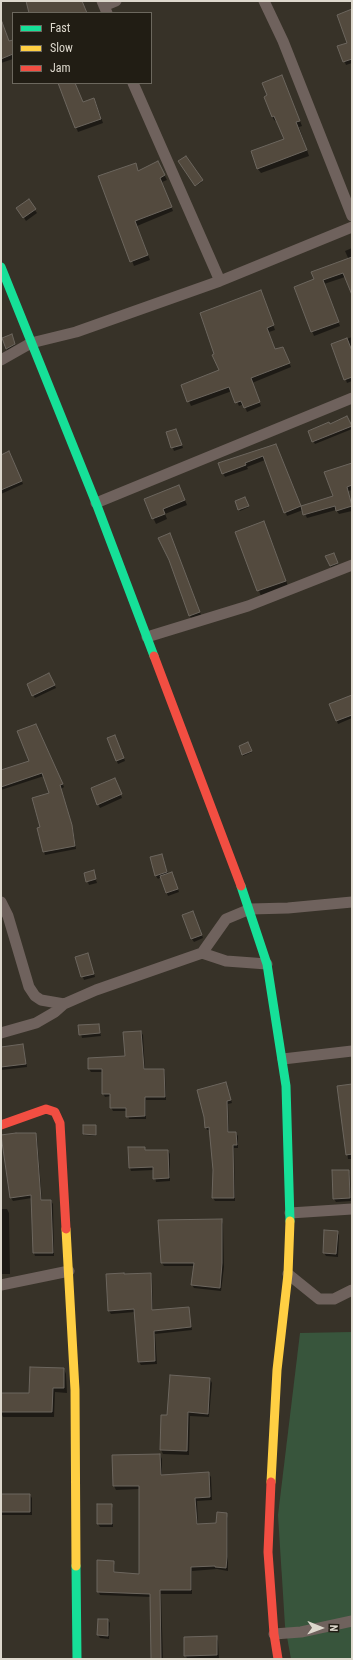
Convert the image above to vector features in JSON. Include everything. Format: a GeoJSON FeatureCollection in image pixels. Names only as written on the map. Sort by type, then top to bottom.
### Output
{"type":"FeatureCollection","features":[{"type":"Feature","properties":{"kind":"main road"},"geometry":{"type":"LineString","coordinates":[[1,267],[96,503],[148,638],[250,908],[267,964],[286,1086],[290,1213],[288,1274],[277,1370],[269,1544],[274,1634],[278,1659]]}},
{"type":"Feature","properties":{"kind":"main road"},"geometry":{"type":"LineString","coordinates":[[1,1125],[46,1109],[55,1112],[60,1123],[69,1271],[71,1342],[75,1390],[77,1659]]}},
{"type":"Feature","properties":{"kind":"street"},"geometry":{"type":"LineString","coordinates":[[105,7],[116,1]]}},
{"type":"Feature","properties":{"kind":"street"},"geometry":{"type":"LineString","coordinates":[[264,1],[283,41],[352,216]]}},
{"type":"Feature","properties":{"kind":"street"},"geometry":{"type":"LineString","coordinates":[[133,84],[220,281]]}},
{"type":"Feature","properties":{"kind":"street"},"geometry":{"type":"LineString","coordinates":[[1,360],[31,343],[76,332],[220,281],[352,227]]}},
{"type":"Feature","properties":{"kind":"street"},"geometry":{"type":"LineString","coordinates":[[96,503],[352,398]]}},
{"type":"Feature","properties":{"kind":"street"},"geometry":{"type":"LineString","coordinates":[[148,638],[248,606],[352,565]]}},
{"type":"Feature","properties":{"kind":"street"},"geometry":{"type":"LineString","coordinates":[[1,902],[8,916],[29,987],[35,996],[41,1000],[64,1004]]}},
{"type":"Feature","properties":{"kind":"street"},"geometry":{"type":"LineString","coordinates":[[1,1033],[36,1023],[55,1012],[64,1004],[96,990],[202,952],[226,919],[250,908],[288,908],[352,902]]}},
{"type":"Feature","properties":{"kind":"street"},"geometry":{"type":"LineString","coordinates":[[202,952],[226,961],[267,964]]}},
{"type":"Feature","properties":{"kind":"street"},"geometry":{"type":"LineString","coordinates":[[282,1059],[352,1051]]}},
{"type":"Feature","properties":{"kind":"street"},"geometry":{"type":"LineString","coordinates":[[290,1213],[352,1209]]}},
{"type":"Feature","properties":{"kind":"street"},"geometry":{"type":"LineString","coordinates":[[1,1285],[69,1271]]}},
{"type":"Feature","properties":{"kind":"street"},"geometry":{"type":"LineString","coordinates":[[288,1274],[319,1298],[334,1299],[352,1290]]}},
{"type":"Feature","properties":{"kind":"street"},"geometry":{"type":"LineString","coordinates":[[274,1634],[301,1632],[352,1621]]}},
{"type":"Feature","properties":{"kind":"green space"},"geometry":{"type":"Polygon","coordinates":[[[352,1332],[352,1659],[291,1659],[285,1626],[278,1515],[300,1333],[352,1332]]]}},
{"type":"Feature","properties":{"kind":"building"},"geometry":{"type":"Polygon","coordinates":[[[26,1],[82,1],[87,12],[29,12],[26,1]]]}},
{"type":"Feature","properties":{"kind":"building"},"geometry":{"type":"Polygon","coordinates":[[[352,9],[352,59],[343,62],[337,46],[347,43],[337,15],[352,9]]]}},
{"type":"Feature","properties":{"kind":"building"},"geometry":{"type":"Polygon","coordinates":[[[2,22],[9,41],[12,40],[12,54],[1,59],[2,22]]]}},
{"type":"Feature","properties":{"kind":"building"},"geometry":{"type":"Polygon","coordinates":[[[282,75],[300,121],[296,122],[307,150],[257,169],[251,151],[284,139],[274,116],[272,117],[264,97],[267,95],[262,83],[282,75]]]}},
{"type":"Feature","properties":{"kind":"building"},"geometry":{"type":"Polygon","coordinates":[[[58,84],[75,84],[83,102],[94,98],[101,119],[75,128],[58,84]]]}},
{"type":"Feature","properties":{"kind":"building"},"geometry":{"type":"Polygon","coordinates":[[[186,156],[203,180],[195,186],[178,161],[186,156]]]}},
{"type":"Feature","properties":{"kind":"building"},"geometry":{"type":"Polygon","coordinates":[[[158,161],[165,175],[160,178],[172,207],[135,221],[148,255],[130,262],[98,176],[136,163],[138,171],[158,161]]]}},
{"type":"Feature","properties":{"kind":"building"},"geometry":{"type":"Polygon","coordinates":[[[29,199],[36,209],[23,218],[16,208],[29,199]]]}},
{"type":"Feature","properties":{"kind":"building"},"geometry":{"type":"Polygon","coordinates":[[[352,257],[352,295],[343,273],[323,280],[339,322],[311,332],[294,287],[314,279],[311,272],[352,257]]]}},
{"type":"Feature","properties":{"kind":"building"},"geometry":{"type":"Polygon","coordinates":[[[261,290],[274,325],[267,328],[275,349],[283,347],[290,363],[251,378],[260,402],[244,408],[241,401],[235,403],[229,387],[187,402],[181,385],[219,370],[212,355],[214,354],[200,313],[261,290]]]}},
{"type":"Feature","properties":{"kind":"building"},"geometry":{"type":"Polygon","coordinates":[[[12,334],[15,344],[6,349],[2,338],[12,334]]]}},
{"type":"Feature","properties":{"kind":"building"},"geometry":{"type":"Polygon","coordinates":[[[347,338],[352,351],[352,377],[344,380],[331,344],[347,338]]]}},
{"type":"Feature","properties":{"kind":"building"},"geometry":{"type":"Polygon","coordinates":[[[347,416],[352,426],[312,442],[308,431],[329,422],[330,424],[347,416]]]}},
{"type":"Feature","properties":{"kind":"building"},"geometry":{"type":"Polygon","coordinates":[[[176,429],[182,445],[171,448],[166,432],[176,429]]]}},
{"type":"Feature","properties":{"kind":"building"},"geometry":{"type":"Polygon","coordinates":[[[276,444],[301,506],[284,513],[263,456],[245,463],[246,465],[222,474],[218,463],[276,444]]]}},
{"type":"Feature","properties":{"kind":"building"},"geometry":{"type":"Polygon","coordinates":[[[9,451],[22,481],[1,490],[1,455],[9,451]]]}},
{"type":"Feature","properties":{"kind":"building"},"geometry":{"type":"Polygon","coordinates":[[[352,463],[352,485],[347,487],[352,506],[336,511],[335,506],[303,515],[301,506],[333,496],[324,472],[352,463]]]}},
{"type":"Feature","properties":{"kind":"building"},"geometry":{"type":"Polygon","coordinates":[[[179,485],[185,500],[163,509],[165,514],[152,519],[144,499],[179,485]]]}},
{"type":"Feature","properties":{"kind":"building"},"geometry":{"type":"Polygon","coordinates":[[[245,497],[249,506],[238,510],[235,501],[245,497]]]}},
{"type":"Feature","properties":{"kind":"building"},"geometry":{"type":"Polygon","coordinates":[[[264,521],[286,581],[257,591],[235,532],[264,521]]]}},
{"type":"Feature","properties":{"kind":"building"},"geometry":{"type":"Polygon","coordinates":[[[170,533],[200,612],[189,616],[169,560],[158,538],[170,533]]]}},
{"type":"Feature","properties":{"kind":"building"},"geometry":{"type":"Polygon","coordinates":[[[334,553],[338,563],[330,566],[325,556],[334,553]]]}},
{"type":"Feature","properties":{"kind":"building"},"geometry":{"type":"Polygon","coordinates":[[[49,673],[55,685],[32,696],[27,684],[49,673]]]}},
{"type":"Feature","properties":{"kind":"building"},"geometry":{"type":"Polygon","coordinates":[[[352,695],[352,715],[336,721],[329,704],[352,695]]]}},
{"type":"Feature","properties":{"kind":"building"},"geometry":{"type":"Polygon","coordinates":[[[36,724],[63,784],[60,785],[72,825],[75,846],[43,852],[37,828],[40,827],[32,798],[49,793],[42,773],[1,787],[1,770],[29,761],[17,731],[36,724]]]}},
{"type":"Feature","properties":{"kind":"building"},"geometry":{"type":"Polygon","coordinates":[[[115,735],[124,758],[116,761],[107,738],[115,735]]]}},
{"type":"Feature","properties":{"kind":"building"},"geometry":{"type":"Polygon","coordinates":[[[248,742],[252,751],[242,755],[239,746],[248,742]]]}},
{"type":"Feature","properties":{"kind":"building"},"geometry":{"type":"Polygon","coordinates":[[[115,778],[122,794],[97,805],[91,788],[115,778]]]}},
{"type":"Feature","properties":{"kind":"building"},"geometry":{"type":"Polygon","coordinates":[[[162,854],[167,872],[155,876],[150,857],[162,854]]]}},
{"type":"Feature","properties":{"kind":"building"},"geometry":{"type":"Polygon","coordinates":[[[94,870],[96,879],[86,882],[84,873],[94,870]]]}},
{"type":"Feature","properties":{"kind":"building"},"geometry":{"type":"Polygon","coordinates":[[[172,872],[178,889],[166,893],[160,876],[172,872]]]}},
{"type":"Feature","properties":{"kind":"building"},"geometry":{"type":"Polygon","coordinates":[[[193,911],[202,935],[191,939],[182,915],[193,911]]]}},
{"type":"Feature","properties":{"kind":"building"},"geometry":{"type":"Polygon","coordinates":[[[88,953],[94,974],[81,977],[75,957],[88,953]]]}},
{"type":"Feature","properties":{"kind":"building"},"geometry":{"type":"Polygon","coordinates":[[[99,1024],[100,1033],[79,1035],[78,1025],[99,1024]]]}},
{"type":"Feature","properties":{"kind":"building"},"geometry":{"type":"Polygon","coordinates":[[[141,1031],[144,1069],[164,1069],[165,1097],[145,1097],[145,1116],[126,1117],[126,1108],[110,1108],[110,1094],[102,1094],[102,1069],[88,1069],[88,1058],[125,1056],[123,1032],[141,1031]]]}},
{"type":"Feature","properties":{"kind":"building"},"geometry":{"type":"Polygon","coordinates":[[[23,1044],[26,1064],[1,1067],[1,1047],[23,1044]]]}},
{"type":"Feature","properties":{"kind":"building"},"geometry":{"type":"Polygon","coordinates":[[[226,1082],[231,1100],[227,1101],[228,1132],[236,1132],[237,1145],[233,1145],[234,1198],[212,1198],[213,1170],[209,1127],[205,1128],[204,1117],[197,1090],[226,1082]]]}},
{"type":"Feature","properties":{"kind":"building"},"geometry":{"type":"Polygon","coordinates":[[[352,1084],[352,1154],[346,1155],[337,1086],[352,1084]]]}},
{"type":"Feature","properties":{"kind":"building"},"geometry":{"type":"Polygon","coordinates":[[[83,1125],[96,1125],[96,1135],[83,1134],[83,1125]]]}},
{"type":"Feature","properties":{"kind":"building"},"geometry":{"type":"Polygon","coordinates":[[[36,1133],[41,1200],[51,1200],[53,1253],[33,1253],[31,1195],[10,1198],[1,1135],[36,1133]]]}},
{"type":"Feature","properties":{"kind":"building"},"geometry":{"type":"Polygon","coordinates":[[[128,1147],[145,1147],[145,1150],[168,1150],[169,1178],[153,1179],[153,1167],[129,1168],[128,1147]]]}},
{"type":"Feature","properties":{"kind":"building"},"geometry":{"type":"Polygon","coordinates":[[[332,1170],[349,1170],[350,1198],[333,1199],[332,1170]]]}},
{"type":"Feature","properties":{"kind":"building"},"geometry":{"type":"Polygon","coordinates":[[[222,1219],[222,1263],[220,1288],[191,1285],[194,1263],[161,1263],[158,1220],[222,1219]]]}},
{"type":"Feature","properties":{"kind":"building"},"geometry":{"type":"Polygon","coordinates":[[[324,1230],[338,1231],[336,1254],[323,1253],[324,1230]]]}},
{"type":"Feature","properties":{"kind":"building"},"geometry":{"type":"Polygon","coordinates":[[[151,1273],[152,1310],[189,1307],[191,1327],[154,1331],[155,1361],[138,1362],[134,1309],[108,1311],[106,1274],[151,1273]]]}},
{"type":"Feature","properties":{"kind":"building"},"geometry":{"type":"Polygon","coordinates":[[[30,1367],[64,1368],[64,1388],[53,1388],[52,1412],[1,1412],[1,1393],[29,1393],[30,1367]]]}},
{"type":"Feature","properties":{"kind":"building"},"geometry":{"type":"Polygon","coordinates":[[[170,1375],[210,1378],[208,1414],[188,1412],[187,1451],[160,1450],[161,1415],[167,1415],[170,1375]]]}},
{"type":"Feature","properties":{"kind":"building"},"geometry":{"type":"Polygon","coordinates":[[[160,1454],[161,1475],[209,1472],[210,1497],[195,1498],[197,1524],[216,1523],[217,1512],[227,1513],[227,1557],[226,1568],[215,1566],[191,1567],[191,1590],[160,1590],[161,1659],[151,1659],[150,1594],[97,1592],[97,1560],[114,1561],[114,1572],[139,1574],[139,1486],[113,1486],[112,1455],[160,1454]]]}},
{"type":"Feature","properties":{"kind":"building"},"geometry":{"type":"Polygon","coordinates":[[[1,1494],[30,1494],[30,1512],[1,1512],[1,1494]]]}},
{"type":"Feature","properties":{"kind":"building"},"geometry":{"type":"Polygon","coordinates":[[[97,1504],[112,1504],[112,1524],[97,1524],[97,1504]]]}},
{"type":"Feature","properties":{"kind":"building"},"geometry":{"type":"Polygon","coordinates":[[[98,1619],[108,1619],[108,1636],[97,1635],[98,1619]]]}},
{"type":"Feature","properties":{"kind":"building"},"geometry":{"type":"Polygon","coordinates":[[[217,1636],[217,1655],[184,1656],[184,1637],[217,1636]]]}},
{"type":"Feature","properties":{"kind":"traffic: fast"},"geometry":{"type":"LineString","coordinates":[[1,267],[96,503],[154,656]]}},
{"type":"Feature","properties":{"kind":"traffic: fast"},"geometry":{"type":"LineString","coordinates":[[241,886],[267,964],[286,1086],[290,1221]]}},
{"type":"Feature","properties":{"kind":"traffic: fast"},"geometry":{"type":"LineString","coordinates":[[76,1566],[77,1659]]}},
{"type":"Feature","properties":{"kind":"traffic: slow"},"geometry":{"type":"LineString","coordinates":[[271,1482],[277,1370],[288,1274],[290,1221]]}},
{"type":"Feature","properties":{"kind":"traffic: slow"},"geometry":{"type":"LineString","coordinates":[[66,1229],[75,1390],[76,1566]]}},
{"type":"Feature","properties":{"kind":"traffic: jam"},"geometry":{"type":"LineString","coordinates":[[154,656],[241,886]]}},
{"type":"Feature","properties":{"kind":"traffic: jam"},"geometry":{"type":"LineString","coordinates":[[1,1125],[46,1109],[55,1112],[60,1123],[66,1229]]}},
{"type":"Feature","properties":{"kind":"traffic: jam"},"geometry":{"type":"LineString","coordinates":[[271,1482],[268,1552],[274,1634],[278,1659]]}}]}
